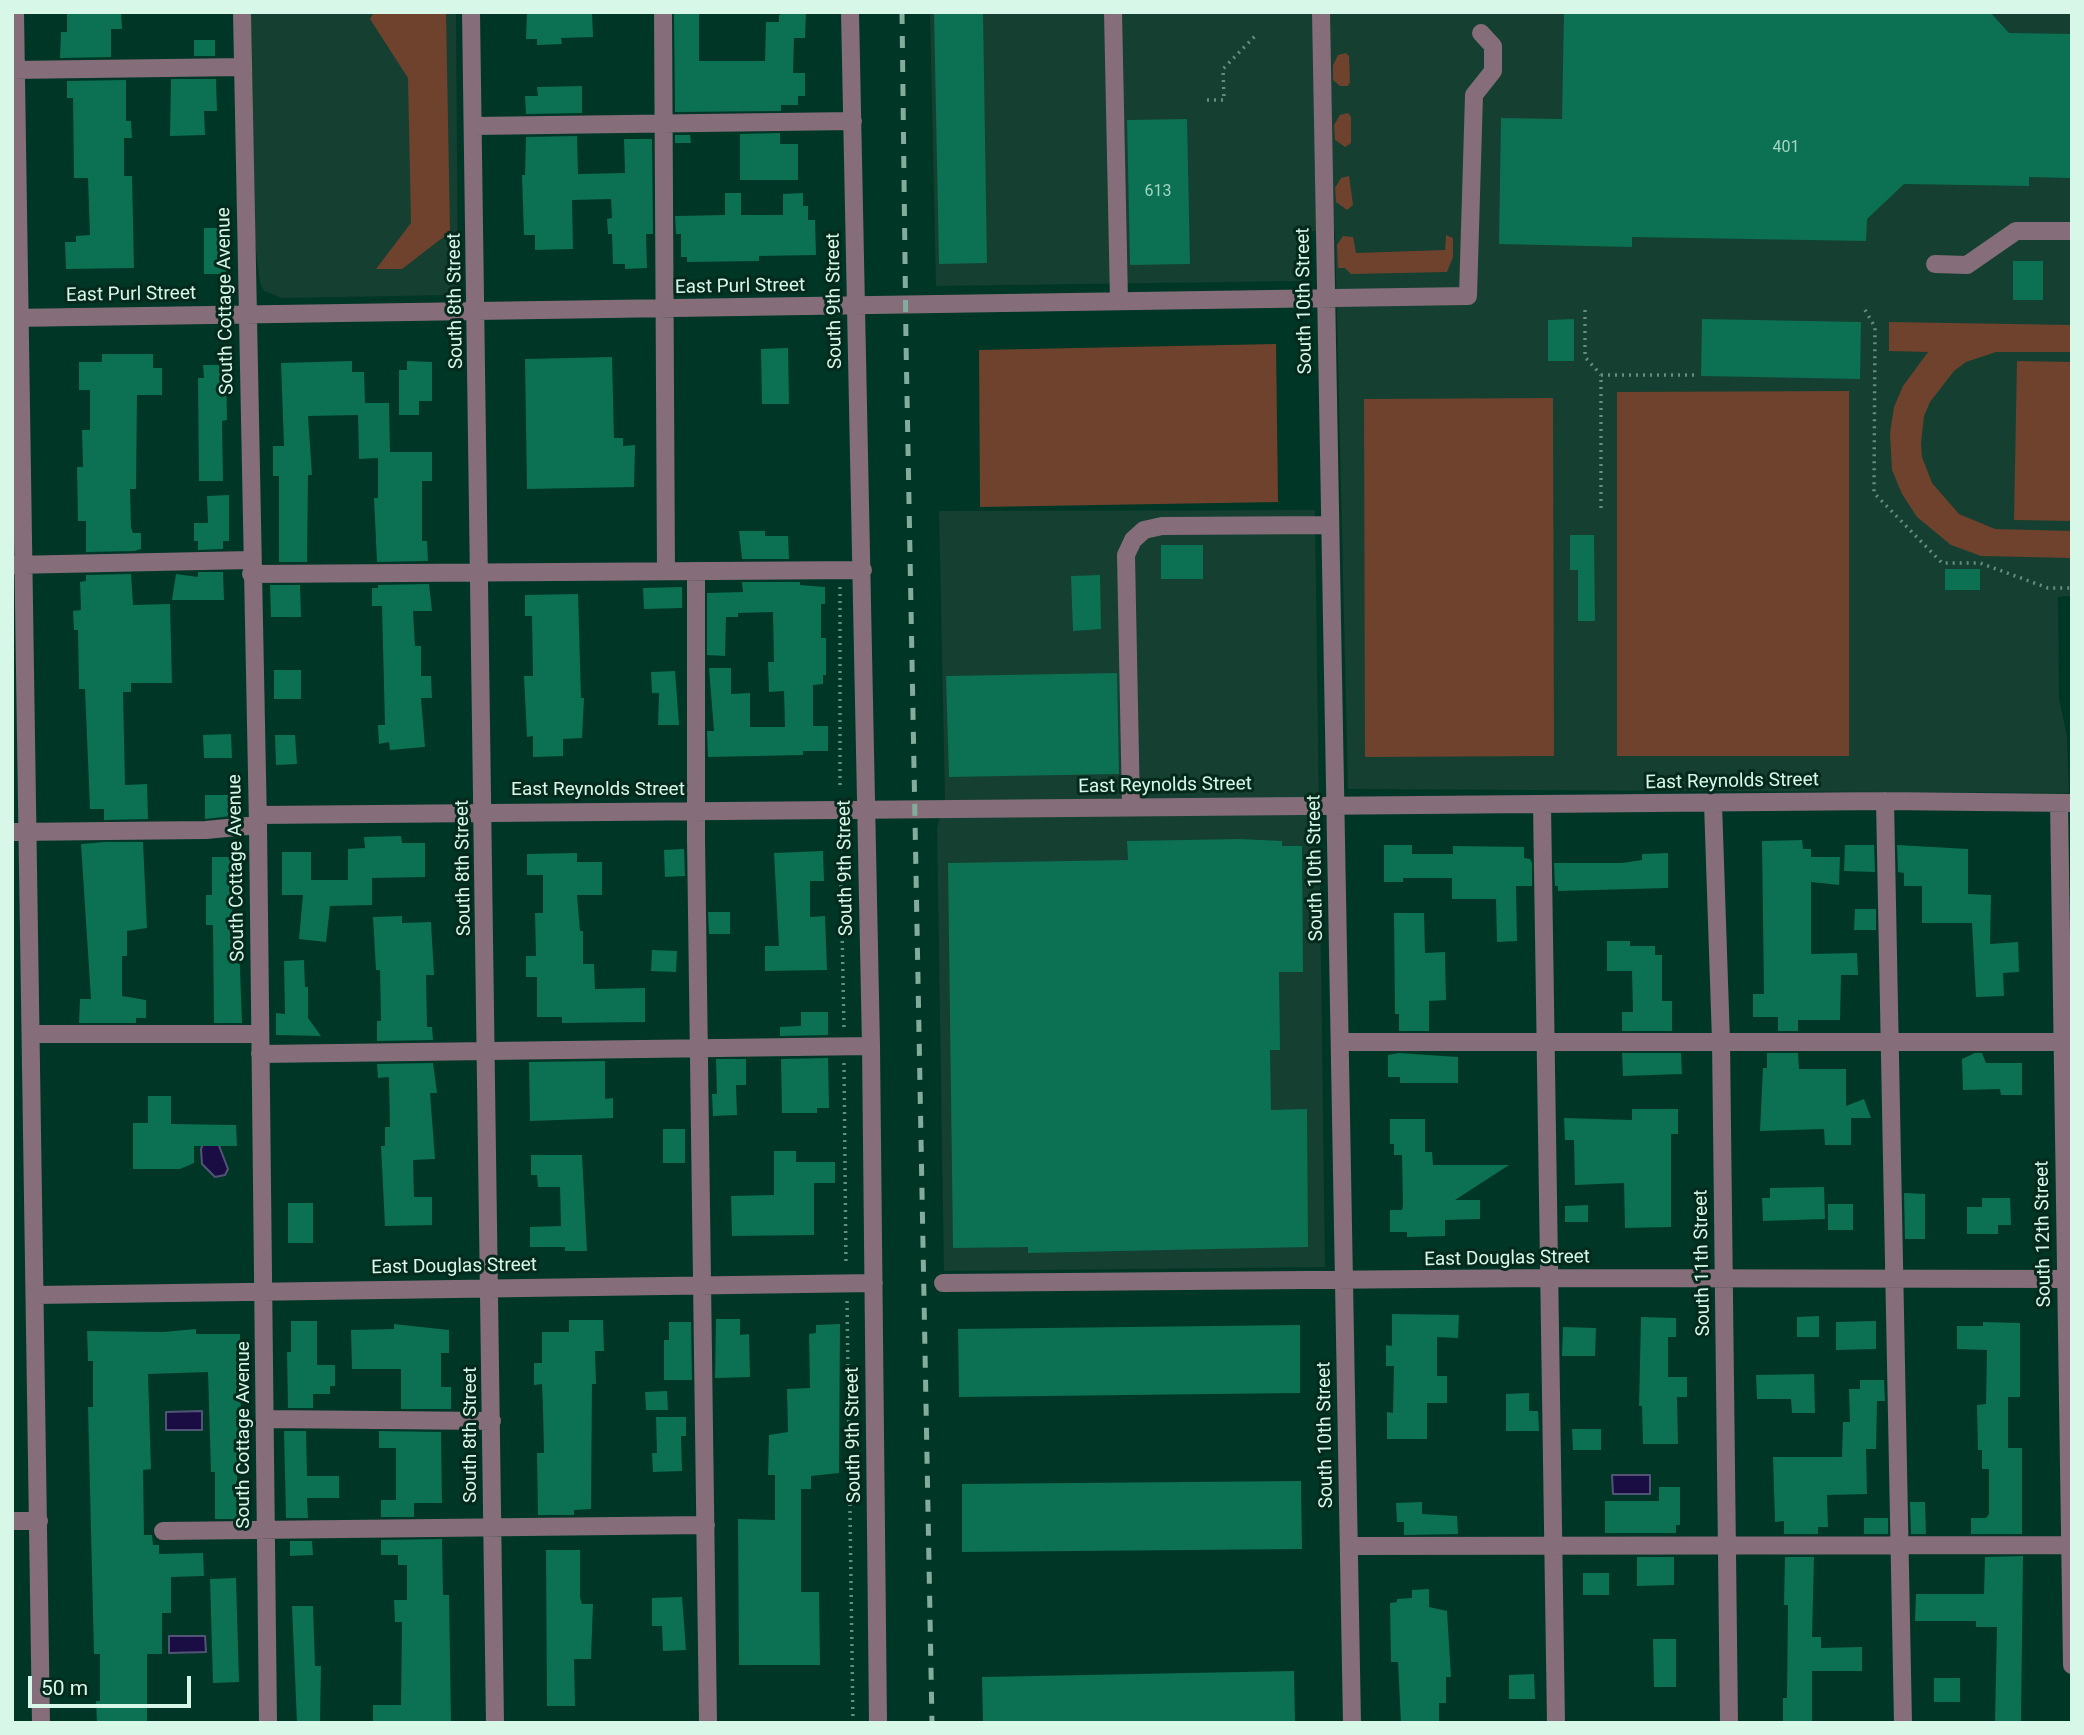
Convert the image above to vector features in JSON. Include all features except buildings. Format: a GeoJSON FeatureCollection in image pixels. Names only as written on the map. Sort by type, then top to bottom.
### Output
{"type":"FeatureCollection","features":[{"type":"Feature","properties":{"kind":"street"},"geometry":{"type":"LineString","coordinates":[[15,12],[20,832],[32,1028],[41,1723]]}},
{"type":"Feature","properties":{"kind":"street","name":"South Cottage Avenue"},"geometry":{"type":"LineString","coordinates":[[242,12],[258,820],[268,1723]]}},
{"type":"Feature","properties":{"kind":"street","name":"South 8th Street"},"geometry":{"type":"LineString","coordinates":[[471,12],[491,1287],[495,1723]]}},
{"type":"Feature","properties":{"kind":"street"},"geometry":{"type":"LineString","coordinates":[[663,12],[666,571]]}},
{"type":"Feature","properties":{"kind":"street","name":"South 9th Street"},"geometry":{"type":"LineString","coordinates":[[850,12],[872,1046],[878,1723]]}},
{"type":"Feature","properties":{"kind":"street"},"geometry":{"type":"LineString","coordinates":[[1113,12],[1119,300]]}},
{"type":"Feature","properties":{"kind":"street","name":"South 10th Street"},"geometry":{"type":"LineString","coordinates":[[1321,12],[1352,1723]]}},
{"type":"Feature","properties":{"kind":"street","name":"East Purl Street"},"geometry":{"type":"LineString","coordinates":[[16,318],[1468,296],[1474,95],[1493,71],[1493,46],[1481,33]]}},
{"type":"Feature","properties":{"kind":"street"},"geometry":{"type":"LineString","coordinates":[[14,70],[243,67]]}},
{"type":"Feature","properties":{"kind":"street"},"geometry":{"type":"LineString","coordinates":[[473,126],[853,121]]}},
{"type":"Feature","properties":{"kind":"street"},"geometry":{"type":"LineString","coordinates":[[1935,264],[1967,265],[2016,231],[2072,231]]}},
{"type":"Feature","properties":{"kind":"street"},"geometry":{"type":"LineString","coordinates":[[1131,807],[1126,555],[1133,540],[1144,530],[1162,526],[1330,525]]}},
{"type":"Feature","properties":{"kind":"street"},"geometry":{"type":"LineString","coordinates":[[18,565],[480,573],[863,570]]}},
{"type":"Feature","properties":{"kind":"street"},"geometry":{"type":"LineString","coordinates":[[696,571],[696,812],[708,1723]]}},
{"type":"Feature","properties":{"kind":"street"},"geometry":{"type":"LineString","coordinates":[[1885,802],[1903,1723]]}},
{"type":"Feature","properties":{"kind":"street","name":"South 11th Street"},"geometry":{"type":"LineString","coordinates":[[1713,803],[1725,1279],[1730,1723]]}},
{"type":"Feature","properties":{"kind":"street","name":"East Reynolds Street"},"geometry":{"type":"LineString","coordinates":[[20,832],[206,830],[258,820],[484,811],[2066,803]]}},
{"type":"Feature","properties":{"kind":"street","name":"South 12th Street"},"geometry":{"type":"LineString","coordinates":[[2066,803],[2072,1665]]}},
{"type":"Feature","properties":{"kind":"street"},"geometry":{"type":"LineString","coordinates":[[1542,805],[1547,1279],[1556,1723]]}},
{"type":"Feature","properties":{"kind":"street"},"geometry":{"type":"LineString","coordinates":[[12,1022],[32,1028],[260,1034]]}},
{"type":"Feature","properties":{"kind":"street"},"geometry":{"type":"LineString","coordinates":[[1340,1042],[2068,1042]]}},
{"type":"Feature","properties":{"kind":"street"},"geometry":{"type":"LineString","coordinates":[[260,1054],[872,1046]]}},
{"type":"Feature","properties":{"kind":"street","name":"East Douglas Street"},"geometry":{"type":"LineString","coordinates":[[943,1283],[2069,1279]]}},
{"type":"Feature","properties":{"kind":"street","name":"East Douglas Street"},"geometry":{"type":"LineString","coordinates":[[35,1295],[874,1283]]}},
{"type":"Feature","properties":{"kind":"street"},"geometry":{"type":"LineString","coordinates":[[265,1419],[492,1421]]}},
{"type":"Feature","properties":{"kind":"street"},"geometry":{"type":"LineString","coordinates":[[12,1521],[39,1521]]}},
{"type":"Feature","properties":{"kind":"street"},"geometry":{"type":"LineString","coordinates":[[163,1531],[493,1525],[706,1525]]}},
{"type":"Feature","properties":{"kind":"street"},"geometry":{"type":"LineString","coordinates":[[1349,1546],[2070,1545]]}},
{"type":"Feature","properties":{"kind":"path"},"geometry":{"type":"LineString","coordinates":[[1207,100],[1224,100],[1223,69],[1256,34]]}},
{"type":"Feature","properties":{"kind":"path"},"geometry":{"type":"LineString","coordinates":[[1584,310],[1585,357],[1601,375],[1601,508]]}},
{"type":"Feature","properties":{"kind":"path"},"geometry":{"type":"LineString","coordinates":[[1865,310],[1875,327],[1874,492],[1942,563],[1980,563],[2048,588],[2072,588]]}},
{"type":"Feature","properties":{"kind":"path"},"geometry":{"type":"LineString","coordinates":[[1601,375],[1695,375]]}},
{"type":"Feature","properties":{"kind":"shaded area"},"geometry":{"type":"Polygon","coordinates":[[[251,12],[456,12],[458,292],[451,295],[282,298],[264,291],[260,283],[255,242],[251,12]]]}},
{"type":"Feature","properties":{"kind":"shaded area"},"geometry":{"type":"Polygon","coordinates":[[[374,12],[446,12],[450,232],[402,269],[376,269],[411,223],[408,78],[370,19],[374,12]]]}},
{"type":"Feature","properties":{"kind":"shaded area"},"geometry":{"type":"Polygon","coordinates":[[[930,12],[2072,12],[2072,596],[2058,597],[2059,699],[2067,736],[2069,793],[1348,789],[1335,231],[1309,231],[1309,274],[1301,281],[936,286],[930,12]]]}},
{"type":"Feature","properties":{"kind":"shaded area"},"geometry":{"type":"Polygon","coordinates":[[[1346,53],[1349,56],[1350,82],[1348,86],[1340,86],[1333,80],[1333,65],[1338,55],[1346,53]]]}},
{"type":"Feature","properties":{"kind":"shaded area"},"geometry":{"type":"Polygon","coordinates":[[[1348,113],[1351,117],[1351,143],[1345,147],[1335,140],[1334,125],[1340,115],[1348,113]]]}},
{"type":"Feature","properties":{"kind":"shaded area"},"geometry":{"type":"Polygon","coordinates":[[[1349,176],[1353,205],[1347,210],[1336,202],[1335,188],[1341,178],[1349,176]]]}},
{"type":"Feature","properties":{"kind":"shaded area"},"geometry":{"type":"Polygon","coordinates":[[[1446,235],[1453,238],[1453,257],[1447,272],[1351,274],[1345,268],[1338,268],[1337,245],[1343,236],[1353,237],[1356,253],[1445,250],[1446,235]]]}},
{"type":"Feature","properties":{"kind":"shaded area"},"geometry":{"type":"Polygon","coordinates":[[[1889,322],[2072,325],[2072,352],[1996,352],[1966,362],[1954,371],[1930,402],[1924,416],[1921,443],[1922,457],[1932,483],[1959,514],[1995,529],[2072,531],[2072,558],[1981,556],[1951,545],[1917,517],[1902,494],[1892,470],[1890,433],[1894,407],[1903,386],[1928,352],[1889,351],[1889,322]]]}},
{"type":"Feature","properties":{"kind":"shaded area"},"geometry":{"type":"Polygon","coordinates":[[[1276,344],[1278,502],[980,507],[979,350],[1276,344]]]}},
{"type":"Feature","properties":{"kind":"shaded area"},"geometry":{"type":"Polygon","coordinates":[[[2017,361],[2072,362],[2072,521],[2014,520],[2017,361]]]}},
{"type":"Feature","properties":{"kind":"shaded area"},"geometry":{"type":"Polygon","coordinates":[[[1849,391],[1849,756],[1617,756],[1617,392],[1849,391]]]}},
{"type":"Feature","properties":{"kind":"shaded area"},"geometry":{"type":"Polygon","coordinates":[[[1553,398],[1554,756],[1365,757],[1364,399],[1553,398]]]}},
{"type":"Feature","properties":{"kind":"shaded area"},"geometry":{"type":"Polygon","coordinates":[[[1315,510],[1325,1267],[944,1271],[937,829],[945,797],[939,511],[1315,510]]]}},
{"type":"Feature","properties":{"kind":"shaded area"},"geometry":{"type":"Polygon","coordinates":[[[218,1143],[228,1169],[225,1175],[215,1177],[202,1164],[201,1149],[203,1144],[218,1143]]]}},
{"type":"Feature","properties":{"kind":"shaded area"},"geometry":{"type":"Polygon","coordinates":[[[202,1411],[202,1430],[166,1430],[166,1412],[202,1411]]]}},
{"type":"Feature","properties":{"kind":"shaded area"},"geometry":{"type":"Polygon","coordinates":[[[1612,1475],[1650,1475],[1650,1494],[1613,1494],[1612,1475]]]}},
{"type":"Feature","properties":{"kind":"shaded area"},"geometry":{"type":"Polygon","coordinates":[[[169,1636],[205,1636],[206,1652],[169,1653],[169,1636]]]}},
{"type":"Feature","properties":{"kind":"railway"},"geometry":{"type":"LineString","coordinates":[[902,12],[932,1723]]}}]}
